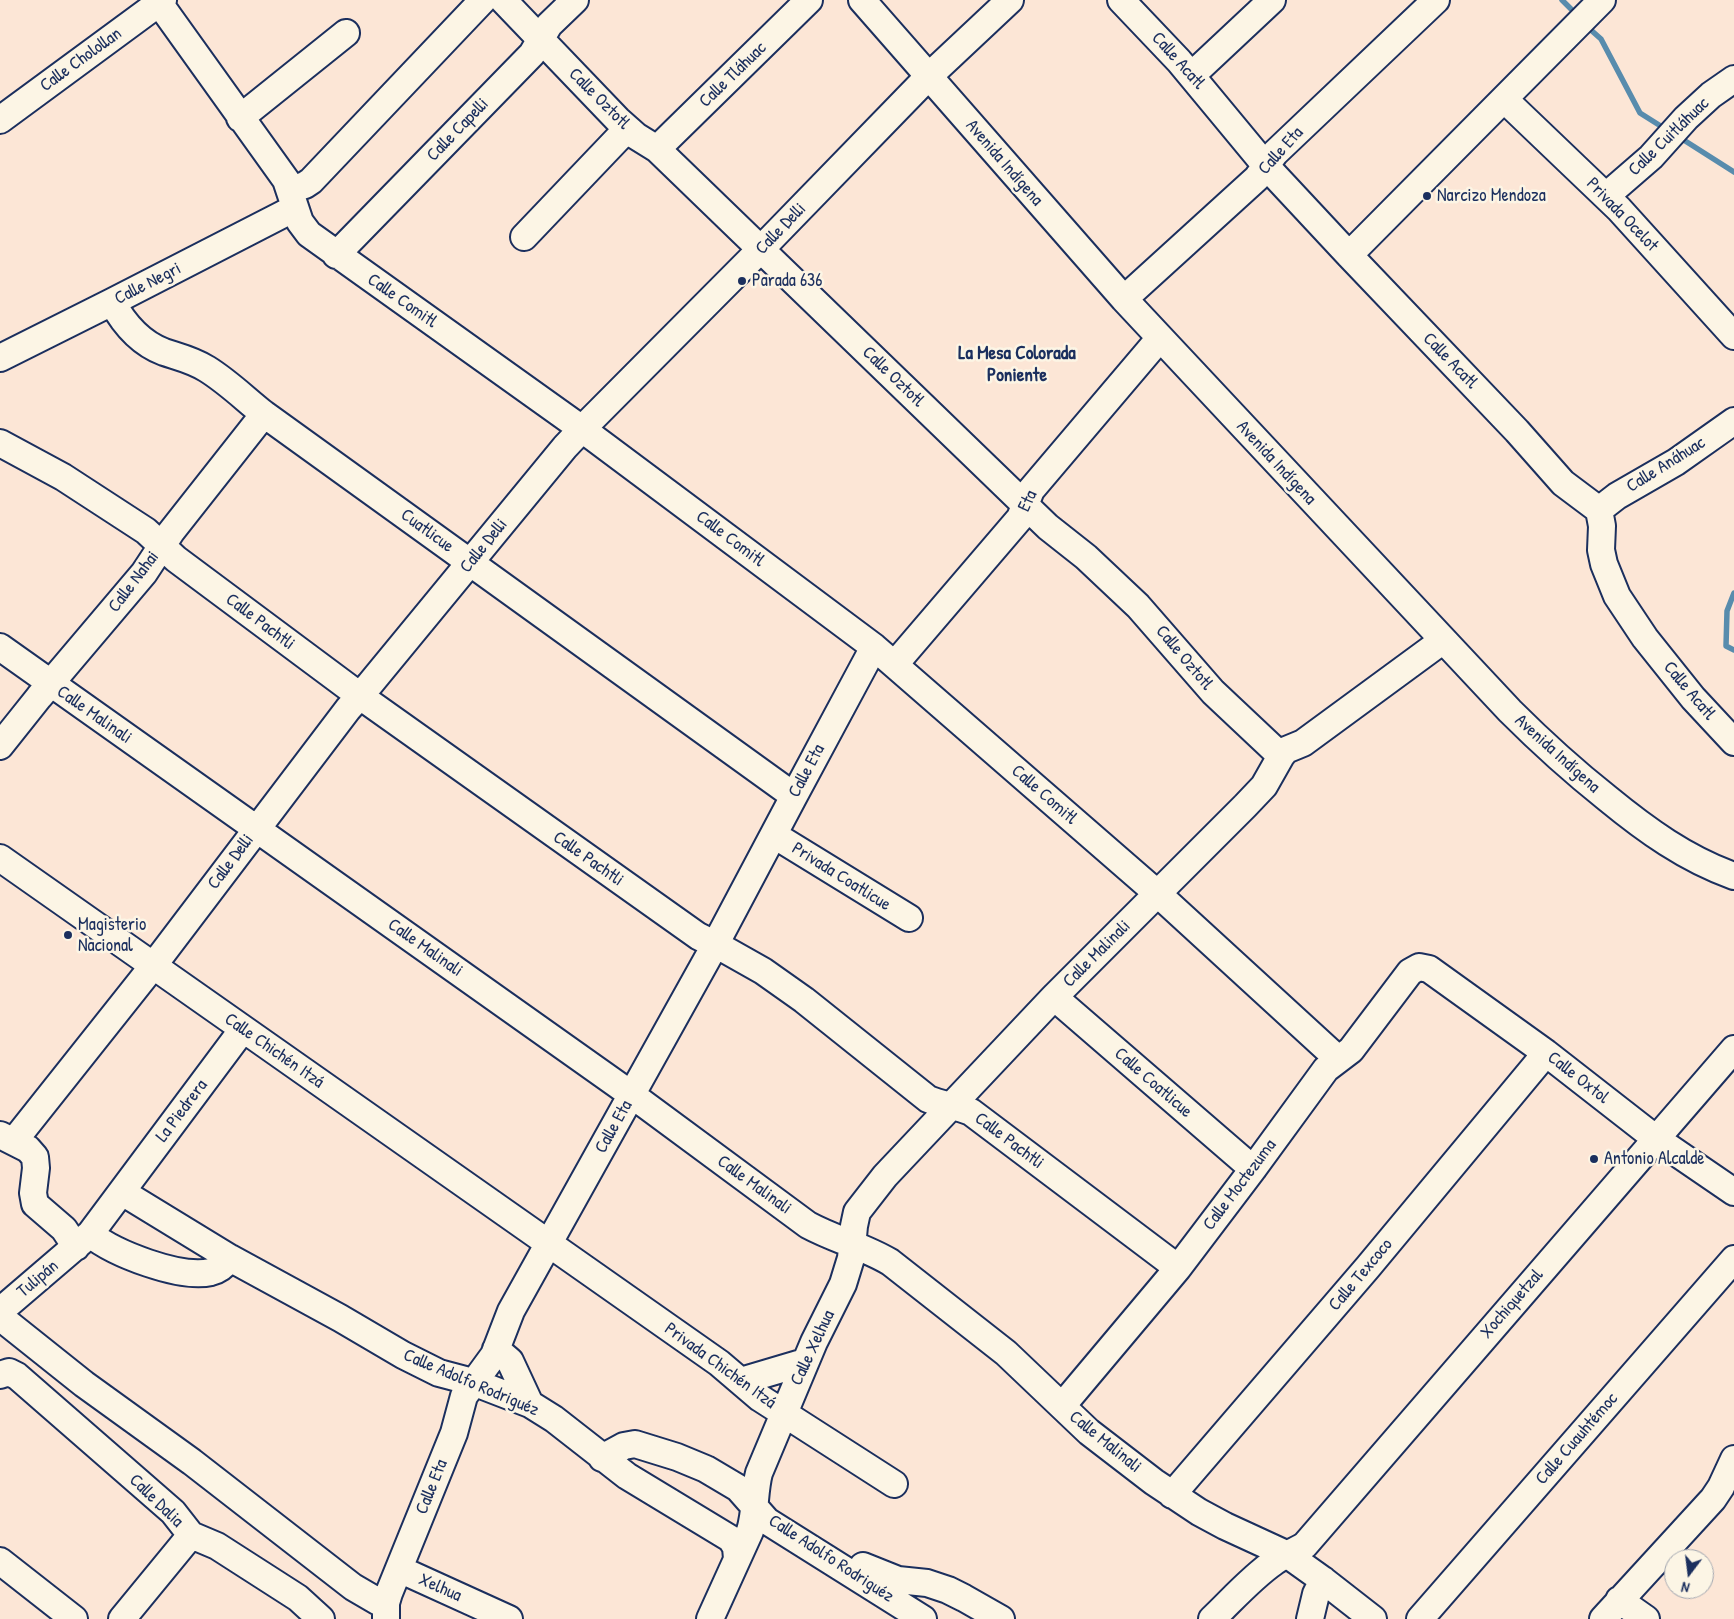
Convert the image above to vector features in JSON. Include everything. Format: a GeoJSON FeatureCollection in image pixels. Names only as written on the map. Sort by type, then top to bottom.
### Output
{"type":"FeatureCollection","features":[{"type":"Feature","properties":{"kind":"street","name":"Calle Negri"},"geometry":{"type":"LineString","coordinates":[[0,358],[112,302],[293,199],[483,0]]}},
{"type":"Feature","properties":{"kind":"street","name":"Calle Oztotl"},"geometry":{"type":"LineString","coordinates":[[503,0],[627,129],[657,149],[1048,527],[1086,558],[1138,606],[1213,692],[1281,756]]}},
{"type":"Feature","properties":{"kind":"street","name":"Calle Capelli"},"geometry":{"type":"LineString","coordinates":[[336,254],[532,54],[549,25],[574,0]]}},
{"type":"Feature","properties":{"kind":"street","name":"Calle Tláhuac"},"geometry":{"type":"LineString","coordinates":[[657,149],[809,0]]}},
{"type":"Feature","properties":{"kind":"street","name":"Avenida Indígena"},"geometry":{"type":"LineString","coordinates":[[862,0],[1124,299],[1442,641],[1546,746],[1631,817],[1679,850],[1734,876]]}},
{"type":"Feature","properties":{"kind":"street","name":"Calle Delli"},"geometry":{"type":"LineString","coordinates":[[7,1138],[153,966],[348,709],[565,447],[928,77],[1010,0]]}},
{"type":"Feature","properties":{"kind":"street","name":"Calle Acatl"},"geometry":{"type":"LineString","coordinates":[[1122,0],[1192,75],[1266,166],[1349,255],[1517,431],[1563,483],[1599,510],[1602,526],[1601,550],[1604,564],[1617,596],[1645,638],[1693,698],[1734,742]]}},
{"type":"Feature","properties":{"kind":"street"},"geometry":{"type":"LineString","coordinates":[[1192,75],[1270,0]]}},
{"type":"Feature","properties":{"kind":"street","name":"Calle Eta"},"geometry":{"type":"LineString","coordinates":[[1124,299],[1257,178],[1275,153],[1436,0]]}},
{"type":"Feature","properties":{"kind":"street"},"geometry":{"type":"LineString","coordinates":[[1349,255],[1602,0]]}},
{"type":"Feature","properties":{"kind":"street","name":"Calle Comitl"},"geometry":{"type":"LineString","coordinates":[[159,1],[240,118],[286,180],[304,228],[336,254],[582,429],[896,664],[1158,894],[1338,1059]]}},
{"type":"Feature","properties":{"kind":"street","name":"Calle Cholollan"},"geometry":{"type":"LineString","coordinates":[[0,120],[159,1]]}},
{"type":"Feature","properties":{"kind":"street"},"geometry":{"type":"LineString","coordinates":[[240,118],[346,33]]}},
{"type":"Feature","properties":{"kind":"street","name":"Calle Cuitláhuac"},"geometry":{"type":"LineString","coordinates":[[1606,196],[1651,157],[1672,133],[1711,95],[1734,79]]}},
{"type":"Feature","properties":{"kind":"street","name":"Privada Ocelot"},"geometry":{"type":"LineString","coordinates":[[1504,99],[1606,196],[1734,336]]}},
{"type":"Feature","properties":{"kind":"street"},"geometry":{"type":"LineString","coordinates":[[524,237],[627,129]]}},
{"type":"Feature","properties":{"kind":"street","name":"Cuatlicue"},"geometry":{"type":"LineString","coordinates":[[112,302],[125,324],[136,335],[163,351],[192,360],[224,380],[264,414],[794,796]]}},
{"type":"Feature","properties":{"kind":"street","name":"Eta"},"geometry":{"type":"LineString","coordinates":[[896,664],[1020,518],[1031,490],[1160,338]]}},
{"type":"Feature","properties":{"kind":"street","name":"Calle Nahai"},"geometry":{"type":"LineString","coordinates":[[0,746],[144,573],[171,532],[264,414]]}},
{"type":"Feature","properties":{"kind":"street","name":"Calle Anáhuac"},"geometry":{"type":"LineString","coordinates":[[1599,510],[1617,496],[1692,451],[1734,420]]}},
{"type":"Feature","properties":{"kind":"street","name":"Calle Pachtli"},"geometry":{"type":"LineString","coordinates":[[0,443],[63,477],[146,531],[176,560],[360,696],[698,936],[763,971],[804,1000],[928,1099],[938,1104],[962,1108],[971,1112],[1178,1268]]}},
{"type":"Feature","properties":{"kind":"street"},"geometry":{"type":"LineString","coordinates":[[1281,756],[1286,750],[1303,743],[1442,641]]}},
{"type":"Feature","properties":{"kind":"street","name":"Calle Malinali"},"geometry":{"type":"LineString","coordinates":[[0,647],[632,1095],[808,1225],[871,1251],[898,1268],[1006,1353],[1089,1432],[1172,1495],[1225,1526],[1288,1555],[1373,1619]]}},
{"type":"Feature","properties":{"kind":"street","name":"Calle Eta"},"geometry":{"type":"LineString","coordinates":[[386,1611],[399,1569],[454,1433],[464,1396],[488,1365],[511,1311],[715,945],[874,647]]}},
{"type":"Feature","properties":{"kind":"street","name":"Calle Malinali"},"geometry":{"type":"LineString","coordinates":[[853,1243],[855,1218],[860,1208],[885,1176],[1054,997],[1264,786],[1281,756]]}},
{"type":"Feature","properties":{"kind":"street","name":"Privada Coatlicue"},"geometry":{"type":"LineString","coordinates":[[774,835],[909,918]]}},
{"type":"Feature","properties":{"kind":"street","name":"Calle Chichén Itzá"},"geometry":{"type":"LineString","coordinates":[[0,858],[549,1244]]}},
{"type":"Feature","properties":{"kind":"street","name":"Calle Moctezuma"},"geometry":{"type":"LineString","coordinates":[[1062,1406],[1178,1268],[1326,1069],[1350,1050],[1410,972],[1419,967]]}},
{"type":"Feature","properties":{"kind":"street","name":"Calle Oxtol"},"geometry":{"type":"LineString","coordinates":[[1419,967],[1429,969],[1546,1052],[1655,1138],[1734,1192]]}},
{"type":"Feature","properties":{"kind":"street","name":"Calle Coatlicue"},"geometry":{"type":"LineString","coordinates":[[1054,997],[1253,1169]]}},
{"type":"Feature","properties":{"kind":"street","name":"La Piedrera"},"geometry":{"type":"LineString","coordinates":[[122,1192],[243,1029]]}},
{"type":"Feature","properties":{"kind":"street","name":"Xochiquetzal"},"geometry":{"type":"LineString","coordinates":[[1212,1619],[1265,1569],[1305,1545],[1734,1048]]}},
{"type":"Feature","properties":{"kind":"street","name":"Calle Texcoco"},"geometry":{"type":"LineString","coordinates":[[1172,1495],[1368,1267],[1546,1052]]}},
{"type":"Feature","properties":{"kind":"street"},"geometry":{"type":"LineString","coordinates":[[7,1138],[28,1149],[35,1157],[36,1168],[33,1193],[35,1204],[64,1229],[83,1241],[185,1272],[213,1271],[224,1265],[230,1258]]}},
{"type":"Feature","properties":{"kind":"street"},"geometry":{"type":"LineString","coordinates":[[83,1241],[122,1192]]}},
{"type":"Feature","properties":{"kind":"street","name":"Calle Adolfo Rodriguéz"},"geometry":{"type":"LineString","coordinates":[[122,1192],[230,1258],[340,1318],[402,1356],[439,1372],[473,1382],[530,1404],[554,1419],[602,1458],[624,1446],[635,1444],[677,1456],[732,1483],[768,1521],[922,1619]]}},
{"type":"Feature","properties":{"kind":"street","name":"Tulipán"},"geometry":{"type":"LineString","coordinates":[[0,1311],[83,1241]]}},
{"type":"Feature","properties":{"kind":"street","name":"Calle Xelhua"},"geometry":{"type":"LineString","coordinates":[[710,1619],[750,1531],[756,1507],[756,1483],[759,1473],[805,1362],[824,1320],[844,1284],[853,1243]]}},
{"type":"Feature","properties":{"kind":"street","name":"Privada Chichén Itzá"},"geometry":{"type":"LineString","coordinates":[[549,1244],[719,1363],[760,1398],[894,1484]]}},
{"type":"Feature","properties":{"kind":"street","name":"Calle Cuauhtémoc"},"geometry":{"type":"LineString","coordinates":[[1420,1619],[1734,1259]]}},
{"type":"Feature","properties":{"kind":"street"},"geometry":{"type":"LineString","coordinates":[[0,1317],[84,1384],[192,1462],[386,1611]]}},
{"type":"Feature","properties":{"kind":"street"},"geometry":{"type":"LineString","coordinates":[[496,1349],[510,1360],[530,1404]]}},
{"type":"Feature","properties":{"kind":"street"},"geometry":{"type":"LineString","coordinates":[[741,1381],[805,1362]]}},
{"type":"Feature","properties":{"kind":"street","name":"Calle Dalia"},"geometry":{"type":"LineString","coordinates":[[0,1375],[8,1372],[17,1376],[172,1512],[191,1535],[208,1541],[226,1551],[298,1598],[321,1619]]}},
{"type":"Feature","properties":{"kind":"street"},"geometry":{"type":"LineString","coordinates":[[602,1458],[673,1505],[726,1536],[736,1548],[737,1559]]}},
{"type":"Feature","properties":{"kind":"street"},"geometry":{"type":"LineString","coordinates":[[1646,1619],[1611,1609],[1713,1499],[1721,1487],[1734,1459]]}},
{"type":"Feature","properties":{"kind":"street"},"geometry":{"type":"LineString","coordinates":[[122,1619],[191,1535]]}},
{"type":"Feature","properties":{"kind":"street"},"geometry":{"type":"LineString","coordinates":[[0,1561],[74,1619]]}},
{"type":"Feature","properties":{"kind":"street"},"geometry":{"type":"LineString","coordinates":[[838,1565],[844,1562],[851,1562],[898,1580],[933,1585],[964,1598],[992,1618]]}},
{"type":"Feature","properties":{"kind":"street","name":"Xelhua"},"geometry":{"type":"LineString","coordinates":[[399,1569],[509,1619]]}},
{"type":"Feature","properties":{"kind":"street"},"geometry":{"type":"LineString","coordinates":[[1310,1619],[1316,1594],[1323,1580]]}},
{"type":"Feature","properties":{"kind":"waterway"},"geometry":{"type":"LineString","coordinates":[[1562,0],[1571,9]]}},
{"type":"Feature","properties":{"kind":"waterway"},"geometry":{"type":"LineString","coordinates":[[1592,31],[1601,39],[1640,113],[1667,130]]}},
{"type":"Feature","properties":{"kind":"waterway"},"geometry":{"type":"LineString","coordinates":[[1679,137],[1734,172]]}},
{"type":"Feature","properties":{"kind":"waterway"},"geometry":{"type":"LineString","coordinates":[[1734,593],[1727,611],[1726,646],[1734,650]]}},
{"type":"Feature","properties":{"kind":"place","name":"Narcizo Mendoza"},"geometry":{"type":"Point","coordinates":[1427,196]}},
{"type":"Feature","properties":{"kind":"place","name":"Parada 636"},"geometry":{"type":"Point","coordinates":[742,281]}},
{"type":"Feature","properties":{"kind":"place","name":"Magisterio Nacional"},"geometry":{"type":"Point","coordinates":[68,935]}},
{"type":"Feature","properties":{"kind":"place","name":"Antonio Alcalde"},"geometry":{"type":"Point","coordinates":[1594,1159]}},
{"type":"Feature","properties":{"kind":"district","name":"La Mesa Colorada Poniente"},"geometry":{"type":"Point","coordinates":[1017,365]}}]}
